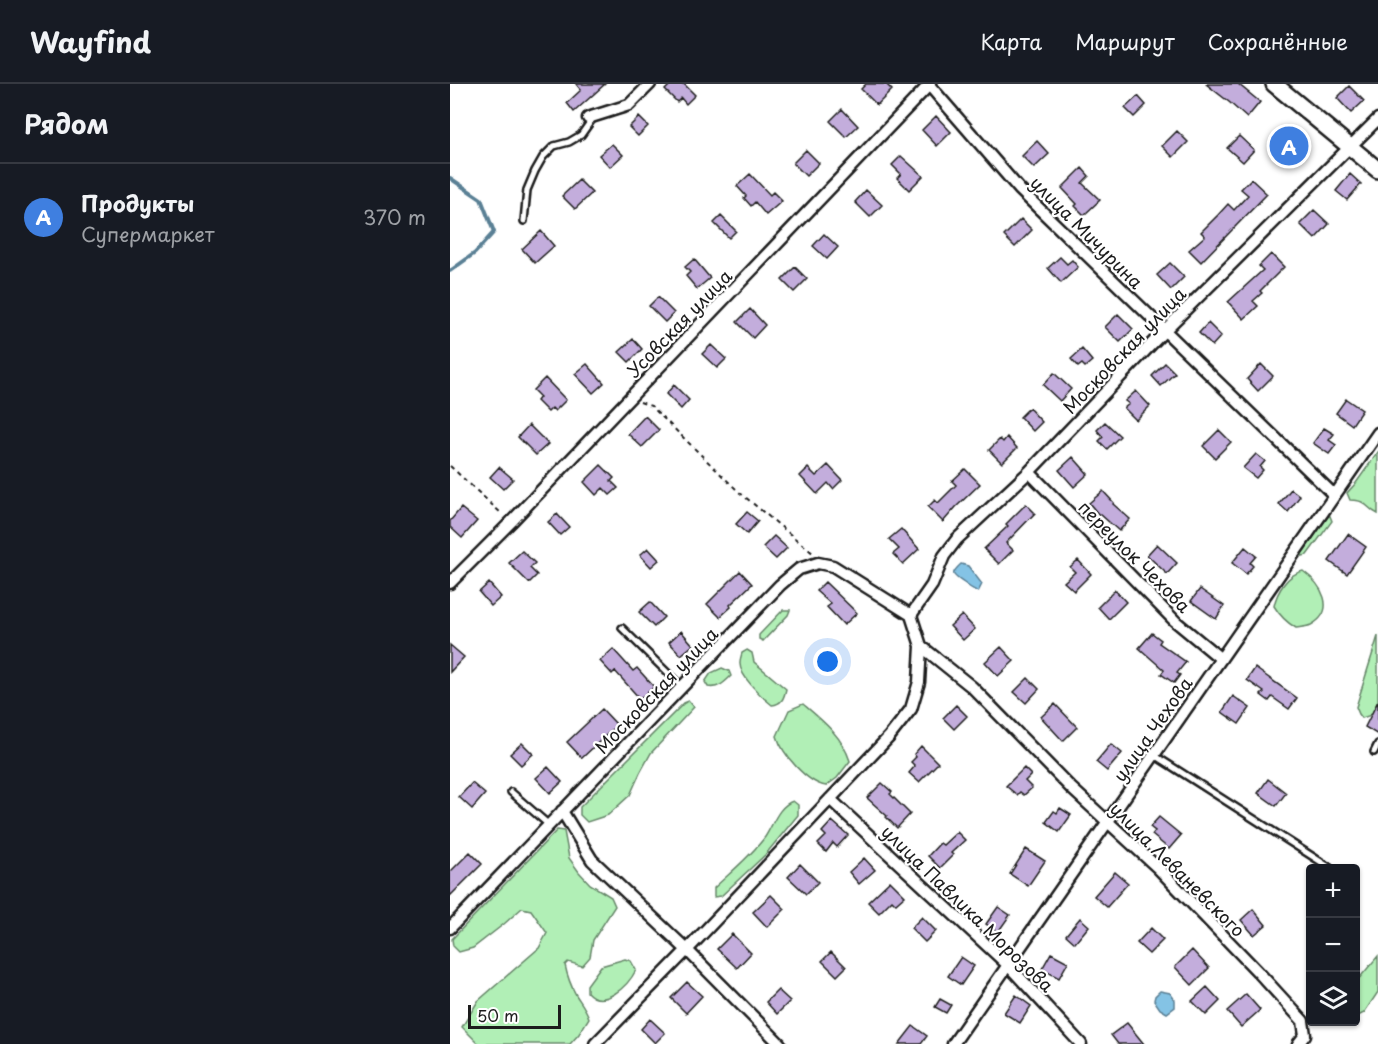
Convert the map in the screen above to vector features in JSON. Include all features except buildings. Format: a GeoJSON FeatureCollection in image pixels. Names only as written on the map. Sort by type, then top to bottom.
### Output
{"type":"FeatureCollection","features":[{"type":"Feature","properties":{"kind":"street"},"geometry":{"type":"LineString","coordinates":[[592,117],[629,105],[650,84]]}},
{"type":"Feature","properties":{"kind":"street"},"geometry":{"type":"LineString","coordinates":[[1274,84],[1378,170]]}},
{"type":"Feature","properties":{"kind":"street","name":"улица Мичурина"},"geometry":{"type":"LineString","coordinates":[[930,85],[1020,190],[1334,495]]}},
{"type":"Feature","properties":{"kind":"street","name":"Усовская улица"},"geometry":{"type":"LineString","coordinates":[[450,583],[930,85]]}},
{"type":"Feature","properties":{"kind":"street","name":"Московская улица"},"geometry":{"type":"LineString","coordinates":[[911,615],[932,585],[944,556],[957,539],[1029,472],[1164,331],[1378,119]]}},
{"type":"Feature","properties":{"kind":"street","name":"улица Чехова"},"geometry":{"type":"LineString","coordinates":[[953,1044],[1378,433]]}},
{"type":"Feature","properties":{"kind":"street","name":"переулок Чехова"},"geometry":{"type":"LineString","coordinates":[[1029,472],[1175,621],[1221,659]]}},
{"type":"Feature","properties":{"kind":"street","name":"Московская улица"},"geometry":{"type":"LineString","coordinates":[[450,928],[780,585],[800,569],[818,563],[827,565]]}},
{"type":"Feature","properties":{"kind":"street"},"geometry":{"type":"LineString","coordinates":[[595,1044],[890,737],[911,709],[919,682],[921,646],[911,615],[833,566],[827,565]]}},
{"type":"Feature","properties":{"kind":"street","name":"улица Леваневского"},"geometry":{"type":"LineString","coordinates":[[921,646],[972,687],[1071,788],[1166,876],[1260,974],[1303,1022],[1305,1035],[1298,1044]]}},
{"type":"Feature","properties":{"kind":"street","name":"улица Павлика Морозова"},"geometry":{"type":"LineString","coordinates":[[830,799],[1008,965],[1081,1044]]}},
{"type":"Feature","properties":{"kind":"street"},"geometry":{"type":"LineString","coordinates":[[562,811],[592,860],[687,950],[780,1044]]}},
{"type":"Feature","properties":{"kind":"lane"},"geometry":{"type":"LineString","coordinates":[[524,221],[527,190],[543,157],[554,146],[569,142],[581,135],[592,117]]}},
{"type":"Feature","properties":{"kind":"lane"},"geometry":{"type":"LineString","coordinates":[[622,628],[682,687]]}},
{"type":"Feature","properties":{"kind":"lane"},"geometry":{"type":"LineString","coordinates":[[1374,752],[1378,744]]}},
{"type":"Feature","properties":{"kind":"lane"},"geometry":{"type":"LineString","coordinates":[[1154,755],[1324,864]]}},
{"type":"Feature","properties":{"kind":"lane"},"geometry":{"type":"LineString","coordinates":[[511,792],[549,825]]}},
{"type":"Feature","properties":{"kind":"path"},"geometry":{"type":"LineString","coordinates":[[628,400],[651,406],[739,492],[827,565]]}},
{"type":"Feature","properties":{"kind":"path"},"geometry":{"type":"LineString","coordinates":[[450,466],[511,522]]}},
{"type":"Feature","properties":{"kind":"green space"},"geometry":{"type":"Polygon","coordinates":[[[1378,452],[1378,514],[1363,503],[1350,500],[1347,493],[1378,452]]]}},
{"type":"Feature","properties":{"kind":"green space"},"geometry":{"type":"Polygon","coordinates":[[[1330,516],[1332,521],[1307,555],[1302,556],[1301,552],[1326,517],[1330,516]]]}},
{"type":"Feature","properties":{"kind":"green space"},"geometry":{"type":"Polygon","coordinates":[[[1303,571],[1321,590],[1325,605],[1324,612],[1319,619],[1309,626],[1296,628],[1274,606],[1284,584],[1303,571]]]}},
{"type":"Feature","properties":{"kind":"green space"},"geometry":{"type":"Polygon","coordinates":[[[783,610],[790,610],[788,615],[763,641],[759,639],[759,635],[783,610]]]}},
{"type":"Feature","properties":{"kind":"green space"},"geometry":{"type":"Polygon","coordinates":[[[1378,636],[1378,701],[1371,715],[1362,718],[1356,707],[1378,636]]]}},
{"type":"Feature","properties":{"kind":"green space"},"geometry":{"type":"Polygon","coordinates":[[[747,650],[752,653],[754,662],[786,689],[780,702],[772,705],[743,674],[740,659],[742,653],[747,650]]]}},
{"type":"Feature","properties":{"kind":"green space"},"geometry":{"type":"Polygon","coordinates":[[[722,668],[729,671],[731,676],[718,686],[708,687],[705,682],[711,673],[722,668]]]}},
{"type":"Feature","properties":{"kind":"green space"},"geometry":{"type":"Polygon","coordinates":[[[689,701],[694,707],[651,753],[630,795],[608,815],[587,822],[580,815],[580,807],[684,703],[689,701]]]}},
{"type":"Feature","properties":{"kind":"green space"},"geometry":{"type":"Polygon","coordinates":[[[803,704],[837,736],[850,761],[837,778],[826,786],[803,774],[796,767],[784,751],[777,736],[789,710],[803,704]]]}},
{"type":"Feature","properties":{"kind":"green space"},"geometry":{"type":"Polygon","coordinates":[[[793,801],[798,805],[798,815],[765,855],[721,896],[714,897],[714,888],[754,851],[783,807],[793,801]]]}},
{"type":"Feature","properties":{"kind":"green space"},"geometry":{"type":"Polygon","coordinates":[[[557,830],[564,831],[569,858],[579,872],[590,884],[611,897],[615,906],[593,940],[590,957],[582,966],[568,962],[565,965],[572,988],[589,1018],[570,1044],[479,1044],[462,1027],[478,1001],[539,948],[547,933],[531,910],[522,908],[473,948],[459,952],[453,946],[452,939],[557,830]]]}},
{"type":"Feature","properties":{"kind":"green space"},"geometry":{"type":"Polygon","coordinates":[[[1378,956],[1378,992],[1364,1013],[1360,1015],[1360,977],[1378,956]]]}},
{"type":"Feature","properties":{"kind":"green space"},"geometry":{"type":"Polygon","coordinates":[[[625,959],[631,961],[636,970],[621,989],[607,997],[600,998],[593,997],[587,992],[587,985],[601,966],[625,959]]]}},
{"type":"Feature","properties":{"kind":"water"},"geometry":{"type":"Polygon","coordinates":[[[961,564],[968,566],[982,584],[978,592],[954,575],[955,570],[961,564]]]}},
{"type":"Feature","properties":{"kind":"water"},"geometry":{"type":"Polygon","coordinates":[[[1160,991],[1170,993],[1175,1000],[1175,1007],[1167,1013],[1160,1009],[1154,1000],[1160,991]]]}},
{"type":"Feature","properties":{"kind":"waterway"},"geometry":{"type":"LineString","coordinates":[[450,178],[481,199],[494,232],[475,253],[450,271]]}},
{"type":"Feature","properties":{"kind":"place","name":"Продукты"},"geometry":{"type":"Point","coordinates":[1289,146]}}]}
